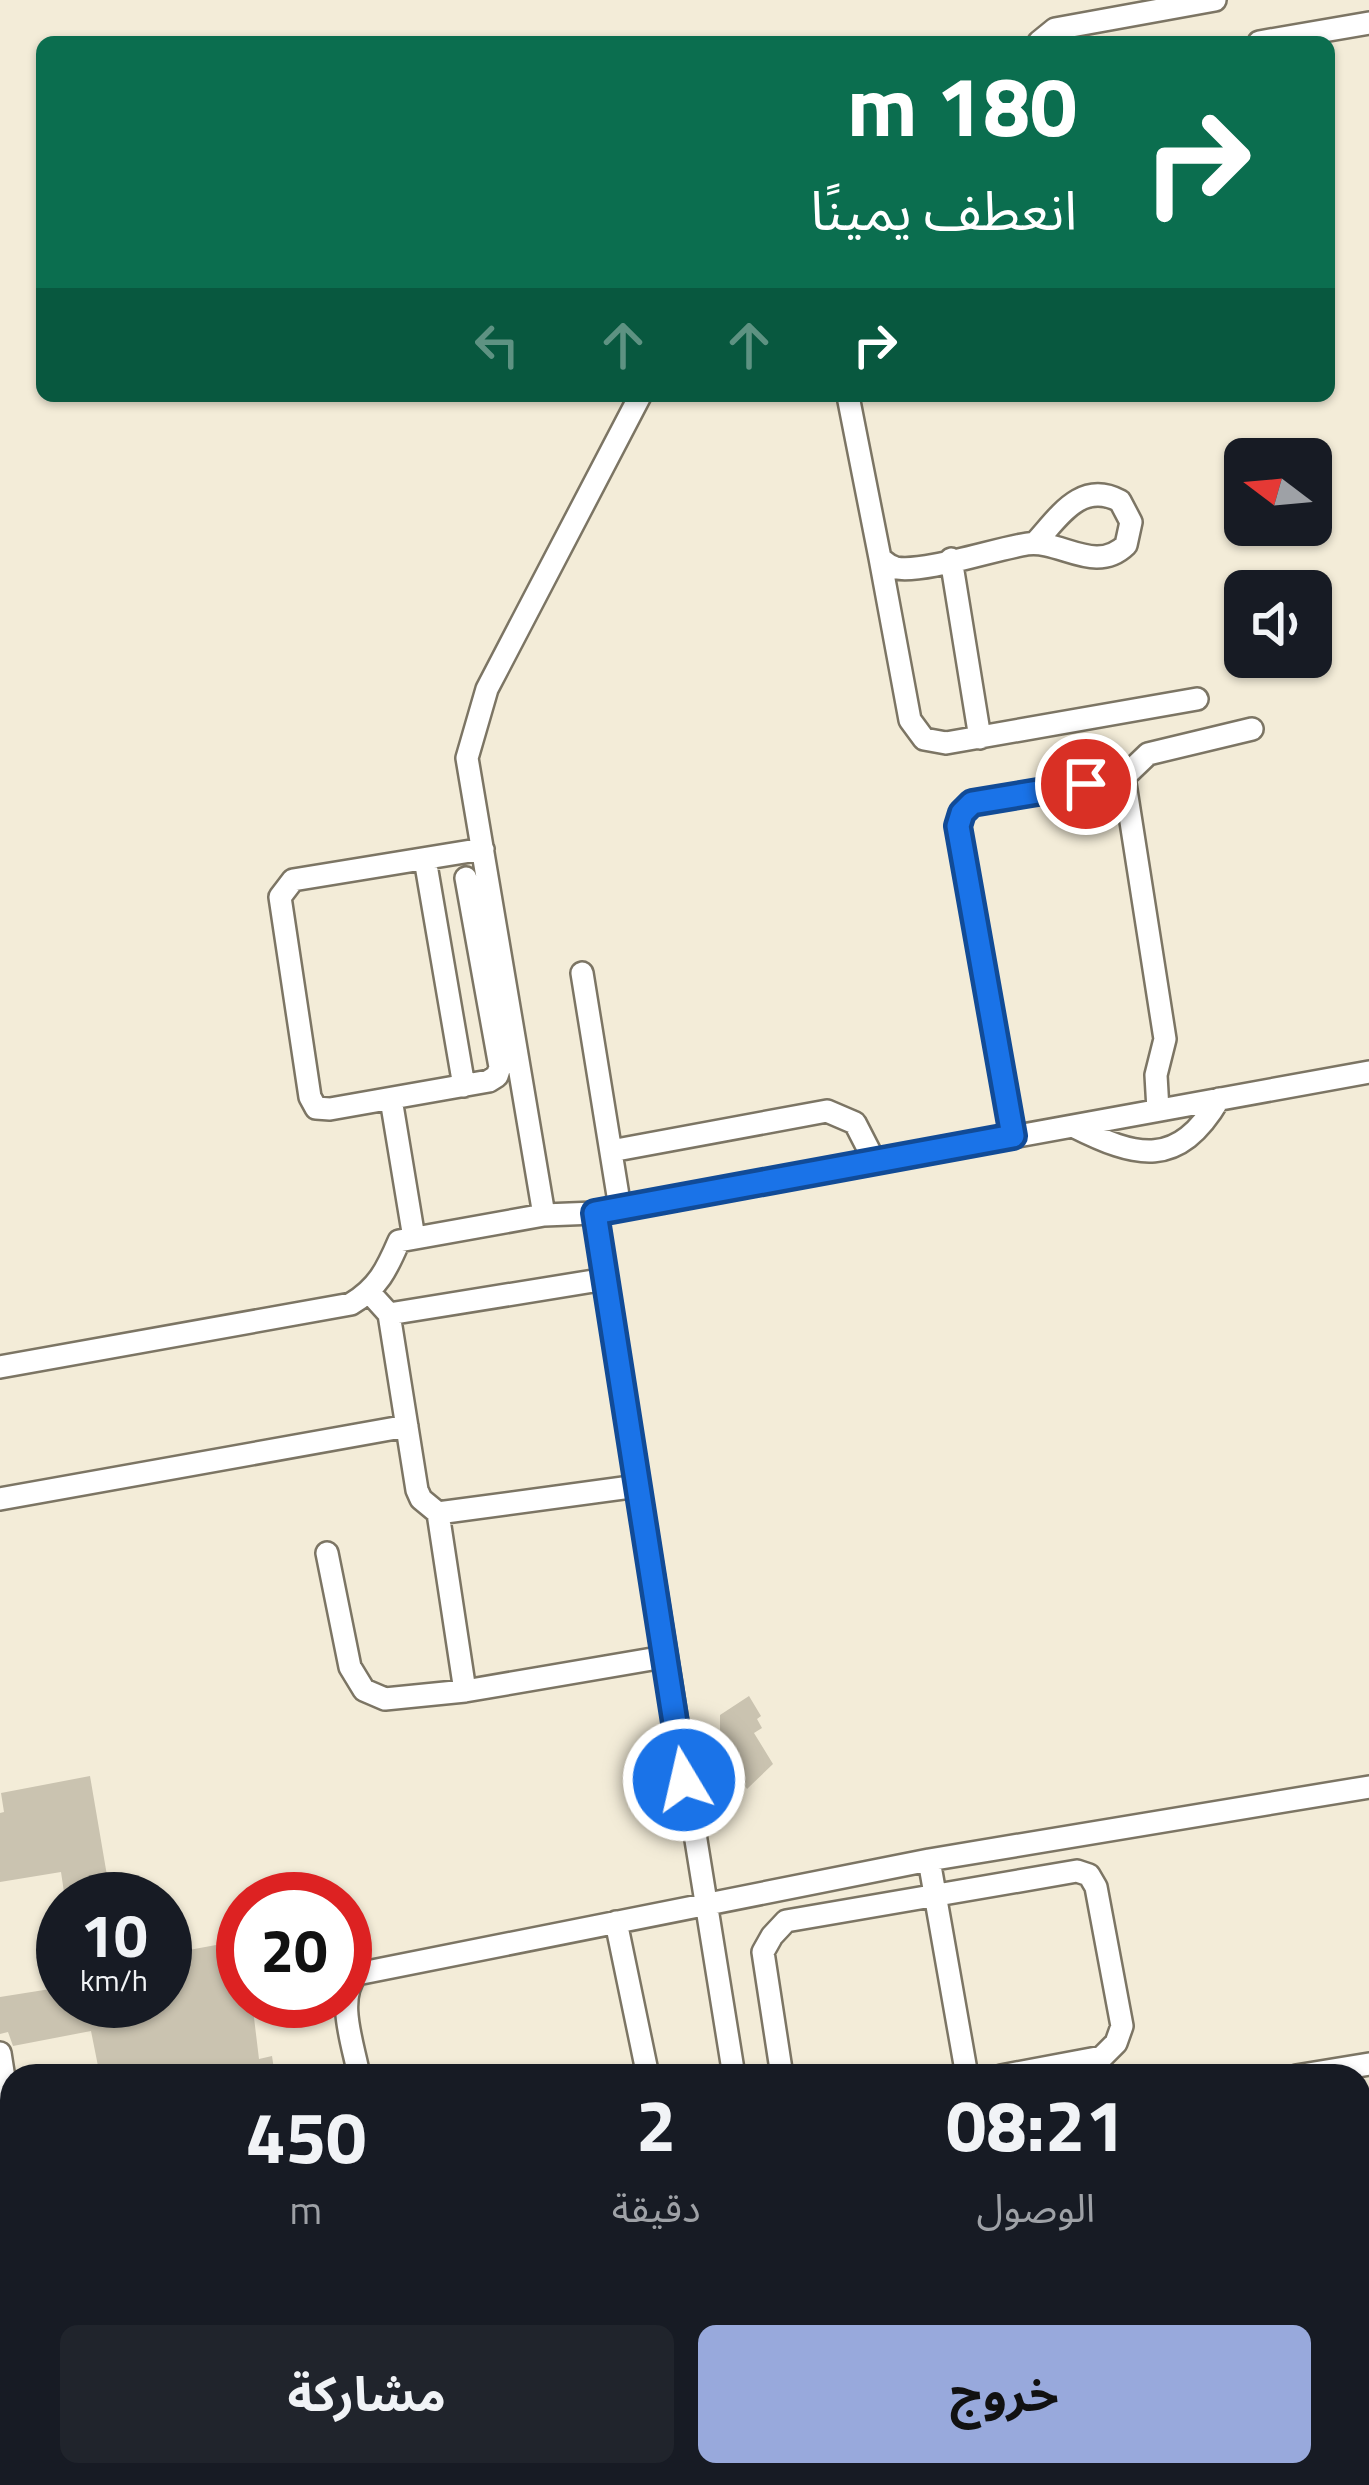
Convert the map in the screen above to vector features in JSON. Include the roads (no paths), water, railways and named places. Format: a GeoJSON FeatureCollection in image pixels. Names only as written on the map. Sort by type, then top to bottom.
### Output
{"type":"FeatureCollection","features":[{"type":"Feature","properties":{"kind":"lane"},"geometry":{"type":"LineString","coordinates":[[1046,36],[1055,29],[1215,0]]}},
{"type":"Feature","properties":{"kind":"lane"},"geometry":{"type":"LineString","coordinates":[[1294,36],[1369,23]]}},
{"type":"Feature","properties":{"kind":"lane"},"geometry":{"type":"LineString","coordinates":[[483,849],[293,880],[280,897],[310,1096],[316,1108],[391,1099],[497,1076],[500,1067],[477,876],[483,849],[467,758],[487,689],[637,402]]}},
{"type":"Feature","properties":{"kind":"lane"},"geometry":{"type":"LineString","coordinates":[[849,402],[915,732],[935,743],[1197,699]]}},
{"type":"Feature","properties":{"kind":"lane"},"geometry":{"type":"LineString","coordinates":[[880,557],[900,568],[1035,543]]}},
{"type":"Feature","properties":{"kind":"lane"},"geometry":{"type":"LineString","coordinates":[[951,559],[980,737]]}},
{"type":"Feature","properties":{"kind":"lane"},"geometry":{"type":"LineString","coordinates":[[1013,1136],[958,826],[962,813],[972,803],[1124,777],[1148,754],[1252,729]]}},
{"type":"Feature","properties":{"kind":"lane"},"geometry":{"type":"LineString","coordinates":[[1124,777],[1165,1039],[1156,1075],[1158,1110]]}},
{"type":"Feature","properties":{"kind":"lane"},"geometry":{"type":"LineString","coordinates":[[425,859],[464,1086]]}},
{"type":"Feature","properties":{"kind":"lane"},"geometry":{"type":"LineString","coordinates":[[430,886],[477,876]]}},
{"type":"Feature","properties":{"kind":"lane"},"geometry":{"type":"LineString","coordinates":[[477,876],[544,1215]]}},
{"type":"Feature","properties":{"kind":"lane"},"geometry":{"type":"LineString","coordinates":[[582,973],[620,1208]]}},
{"type":"Feature","properties":{"kind":"lane"},"geometry":{"type":"LineString","coordinates":[[0,1367],[351,1304],[370,1293],[386,1272],[399,1241],[544,1215],[595,1213],[1369,1072]]}},
{"type":"Feature","properties":{"kind":"lane"},"geometry":{"type":"LineString","coordinates":[[391,1099],[414,1238]]}},
{"type":"Feature","properties":{"kind":"lane"},"geometry":{"type":"LineString","coordinates":[[1072,1126],[1114,1147],[1152,1153],[1188,1139],[1203,1126],[1219,1099]]}},
{"type":"Feature","properties":{"kind":"lane"},"geometry":{"type":"LineString","coordinates":[[611,1151],[827,1111],[855,1123],[875,1162]]}},
{"type":"Feature","properties":{"kind":"lane"},"geometry":{"type":"LineString","coordinates":[[595,1213],[732,2064]]}},
{"type":"Feature","properties":{"kind":"lane"},"geometry":{"type":"LineString","coordinates":[[389,1314],[606,1280]]}},
{"type":"Feature","properties":{"kind":"lane"},"geometry":{"type":"LineString","coordinates":[[370,1293],[389,1314],[417,1490],[438,1513],[465,1690]]}},
{"type":"Feature","properties":{"kind":"lane"},"geometry":{"type":"LineString","coordinates":[[0,1499],[407,1426]]}},
{"type":"Feature","properties":{"kind":"lane"},"geometry":{"type":"LineString","coordinates":[[438,1513],[638,1486]]}},
{"type":"Feature","properties":{"kind":"lane"},"geometry":{"type":"LineString","coordinates":[[328,1553],[350,1666],[364,1690],[385,1699],[664,1657]]}},
{"type":"Feature","properties":{"kind":"lane"},"geometry":{"type":"LineString","coordinates":[[357,2064],[345,1997],[358,1974],[929,1860],[1369,1787]]}},
{"type":"Feature","properties":{"kind":"lane"},"geometry":{"type":"LineString","coordinates":[[929,1860],[965,2064]]}},
{"type":"Feature","properties":{"kind":"lane"},"geometry":{"type":"LineString","coordinates":[[780,2064],[763,1952],[786,1921],[1077,1871],[1089,1875],[1096,1886],[1122,2026],[1116,2043],[1102,2057],[1064,2064]]}},
{"type":"Feature","properties":{"kind":"lane"},"geometry":{"type":"LineString","coordinates":[[616,1922],[646,2064]]}}]}
